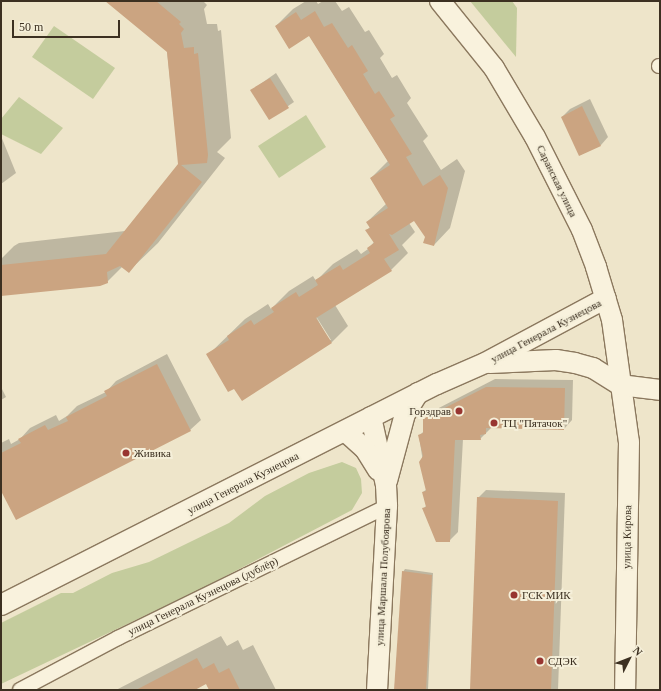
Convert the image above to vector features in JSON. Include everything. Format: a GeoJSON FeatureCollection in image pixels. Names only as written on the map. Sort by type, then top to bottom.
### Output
{"type":"FeatureCollection","features":[{"type":"Feature","properties":{"kind":"main road","name":"Саранская улица"},"geometry":{"type":"LineString","coordinates":[[440,1],[494,68],[535,137],[582,230],[606,298],[612,320],[620,385]]}},
{"type":"Feature","properties":{"kind":"main road","name":"улица Генерала Кузнецова"},"geometry":{"type":"LineString","coordinates":[[1,605],[371,417],[485,363],[606,298]]}},
{"type":"Feature","properties":{"kind":"main road","name":"улица Генерала Кузнецова"},"geometry":{"type":"LineString","coordinates":[[485,363],[556,360],[592,368],[620,385]]}},
{"type":"Feature","properties":{"kind":"main road"},"geometry":{"type":"LineString","coordinates":[[620,385],[660,390]]}},
{"type":"Feature","properties":{"kind":"main road","name":"улица Кирова"},"geometry":{"type":"LineString","coordinates":[[620,385],[629,442],[625,690]]}},
{"type":"Feature","properties":{"kind":"main road"},"geometry":{"type":"LineString","coordinates":[[386,485],[403,420],[418,394]]}},
{"type":"Feature","properties":{"kind":"main road","name":"улица Маршала Полубоярова"},"geometry":{"type":"LineString","coordinates":[[371,417],[386,485],[387,506],[377,690]]}},
{"type":"Feature","properties":{"kind":"main road"},"geometry":{"type":"LineString","coordinates":[[345,431],[365,449],[386,485]]}},
{"type":"Feature","properties":{"kind":"street","name":"улица Генерала Кузнецова (дублёр)"},"geometry":{"type":"LineString","coordinates":[[20,690],[110,642],[387,506]]}},
{"type":"Feature","properties":{"kind":"green space"},"geometry":{"type":"Polygon","coordinates":[[[470,1],[512,1],[517,8],[516,57],[470,1]]]}},
{"type":"Feature","properties":{"kind":"green space"},"geometry":{"type":"Polygon","coordinates":[[[54,26],[115,68],[93,99],[32,57],[54,26]]]}},
{"type":"Feature","properties":{"kind":"green space"},"geometry":{"type":"Polygon","coordinates":[[[19,97],[63,128],[41,154],[1,134],[1,119],[19,97]]]}},
{"type":"Feature","properties":{"kind":"green space"},"geometry":{"type":"Polygon","coordinates":[[[306,115],[326,147],[279,178],[258,146],[306,115]]]}},
{"type":"Feature","properties":{"kind":"green space"},"geometry":{"type":"Polygon","coordinates":[[[342,462],[356,468],[361,479],[362,493],[352,510],[199,590],[1,684],[1,623],[61,593],[73,593],[112,573],[149,562],[229,523],[265,496],[309,473],[342,462]]]}},
{"type":"Feature","properties":{"kind":"building"},"geometry":{"type":"Polygon","coordinates":[[[105,1],[156,1],[181,22],[179,24],[184,29],[181,33],[184,48],[194,47],[194,54],[198,53],[208,155],[207,163],[181,165],[202,182],[129,273],[120,266],[107,272],[108,283],[100,286],[1,296],[1,265],[106,254],[178,164],[167,52],[105,1]]]}},
{"type":"Feature","properties":{"kind":"building"},"geometry":{"type":"Polygon","coordinates":[[[315,11],[324,27],[332,23],[348,48],[352,45],[368,71],[363,74],[375,94],[379,91],[395,116],[390,119],[412,154],[406,157],[423,186],[440,175],[448,188],[434,246],[423,243],[425,237],[414,221],[392,235],[389,234],[399,250],[384,259],[392,271],[316,318],[332,343],[242,401],[234,389],[228,392],[206,354],[229,340],[227,336],[251,320],[254,325],[274,312],[271,308],[296,292],[299,297],[318,285],[315,280],[340,265],[343,270],[370,253],[367,248],[374,243],[365,230],[370,228],[366,222],[388,208],[370,178],[390,165],[309,36],[289,49],[275,26],[296,12],[301,20],[315,11]]]}},
{"type":"Feature","properties":{"kind":"building"},"geometry":{"type":"Polygon","coordinates":[[[270,78],[289,108],[269,120],[250,90],[270,78]]]}},
{"type":"Feature","properties":{"kind":"building"},"geometry":{"type":"Polygon","coordinates":[[[582,106],[601,146],[579,156],[561,117],[582,106]]]}},
{"type":"Feature","properties":{"kind":"building"},"geometry":{"type":"Polygon","coordinates":[[[157,364],[191,431],[16,520],[1,491],[1,453],[21,443],[18,439],[45,425],[48,430],[68,421],[66,417],[107,396],[104,391],[157,364]]]}},
{"type":"Feature","properties":{"kind":"building","name":"ТЦ \"Пятачок\""},"geometry":{"type":"Polygon","coordinates":[[[486,387],[565,388],[564,430],[486,428],[486,434],[480,435],[481,440],[455,440],[450,542],[436,542],[422,508],[426,507],[422,492],[426,491],[419,462],[423,456],[418,435],[423,433],[423,419],[486,387]]]}},
{"type":"Feature","properties":{"kind":"building","name":"ГСК МИК"},"geometry":{"type":"Polygon","coordinates":[[[477,497],[558,501],[551,690],[470,690],[477,497]]]}},
{"type":"Feature","properties":{"kind":"building"},"geometry":{"type":"Polygon","coordinates":[[[402,571],[432,575],[426,690],[394,690],[402,571]]]}},
{"type":"Feature","properties":{"kind":"building"},"geometry":{"type":"Polygon","coordinates":[[[197,658],[203,669],[214,663],[219,673],[229,668],[240,690],[209,690],[206,684],[195,690],[136,690],[197,658]]]}},
{"type":"Feature","properties":{"kind":"place","name":"Горздрав"},"geometry":{"type":"Point","coordinates":[459,411]}},
{"type":"Feature","properties":{"kind":"place","name":"ТЦ \"Пятачок\""},"geometry":{"type":"Point","coordinates":[494,423]}},
{"type":"Feature","properties":{"kind":"place","name":"Живика"},"geometry":{"type":"Point","coordinates":[126,453]}},
{"type":"Feature","properties":{"kind":"place","name":"ГСК МИК"},"geometry":{"type":"Point","coordinates":[514,595]}},
{"type":"Feature","properties":{"kind":"place","name":"СДЭК"},"geometry":{"type":"Point","coordinates":[540,661]}}]}
